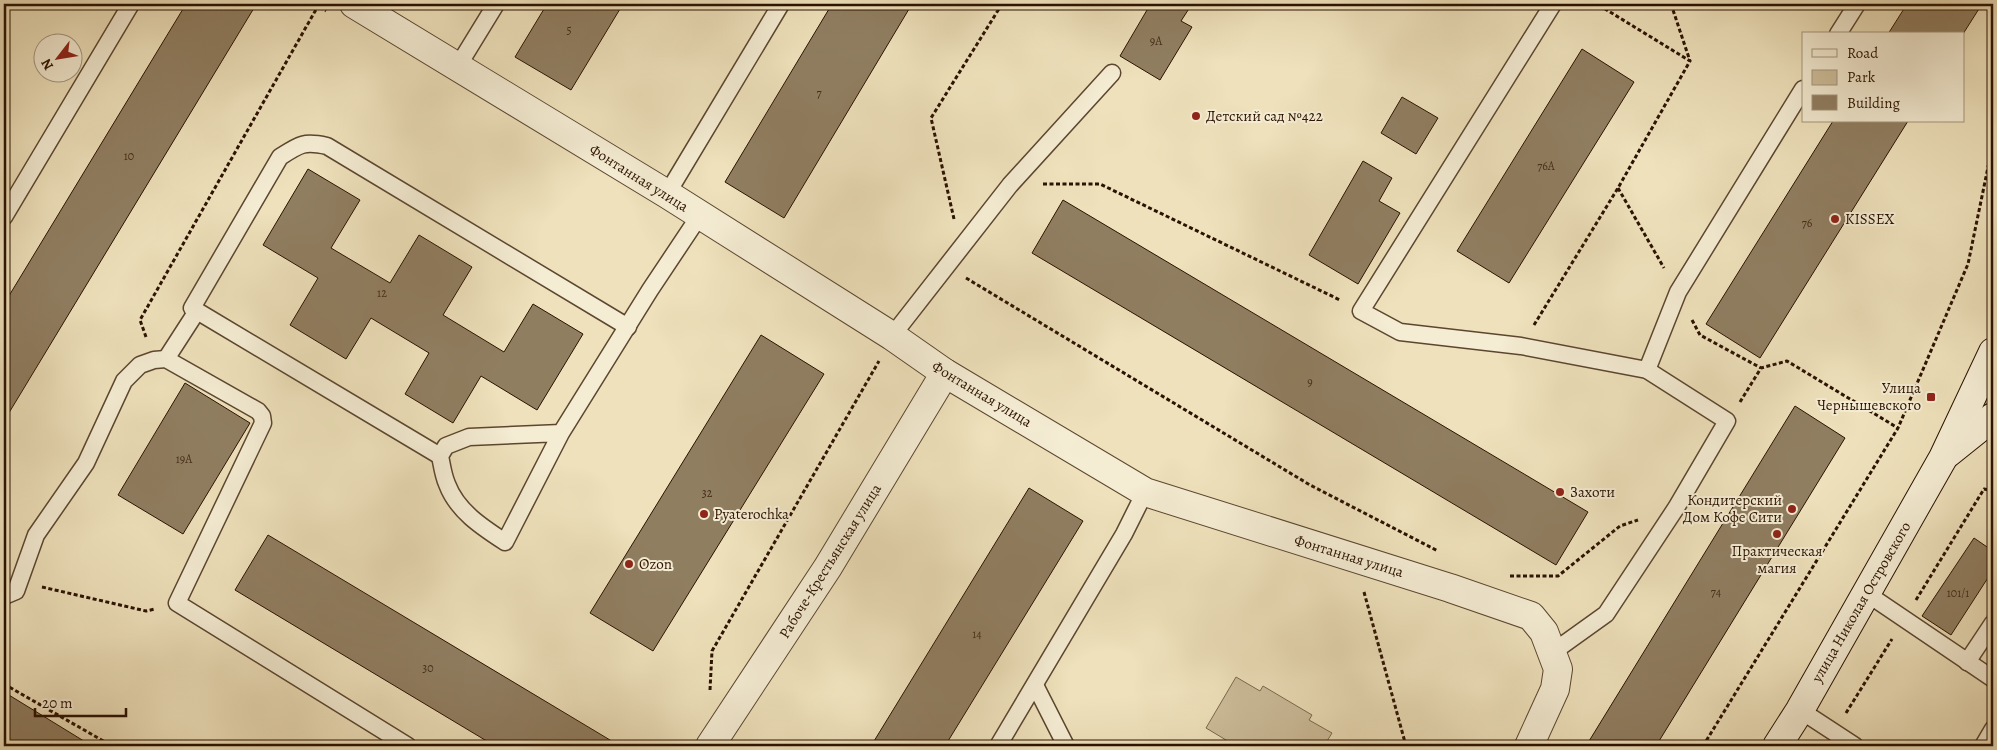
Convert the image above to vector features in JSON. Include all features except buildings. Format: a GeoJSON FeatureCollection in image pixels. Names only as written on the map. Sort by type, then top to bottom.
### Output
{"type":"FeatureCollection","features":[{"type":"Feature","properties":{"kind":"street","name":"Фонтанная улица"},"geometry":{"type":"LineString","coordinates":[[354,4],[667,194],[892,336],[945,373],[1145,492],[1531,616],[1544,632],[1558,669],[1555,689],[1529,746]]}},
{"type":"Feature","properties":{"kind":"street","name":"улица Николая Островского"},"geometry":{"type":"LineString","coordinates":[[1777,746],[1800,710],[1944,458],[1993,352]]}},
{"type":"Feature","properties":{"kind":"street","name":"Рабоче-Крестьянская улица"},"geometry":{"type":"LineString","coordinates":[[710,746],[828,567],[945,373]]}},
{"type":"Feature","properties":{"kind":"street","name":"улица Николая Островского"},"geometry":{"type":"LineString","coordinates":[[1944,458],[1993,417]]}},
{"type":"Feature","properties":{"kind":"lane"},"geometry":{"type":"LineString","coordinates":[[4,217],[131,4]]}},
{"type":"Feature","properties":{"kind":"lane"},"geometry":{"type":"LineString","coordinates":[[458,66],[496,4]]}},
{"type":"Feature","properties":{"kind":"lane"},"geometry":{"type":"LineString","coordinates":[[667,194],[781,4]]}},
{"type":"Feature","properties":{"kind":"lane"},"geometry":{"type":"LineString","coordinates":[[1553,4],[1362,311],[1400,332],[1521,346],[1648,370],[1727,422],[1676,508],[1606,614],[1553,652]]}},
{"type":"Feature","properties":{"kind":"lane"},"geometry":{"type":"LineString","coordinates":[[1839,32],[1857,4]]}},
{"type":"Feature","properties":{"kind":"lane"},"geometry":{"type":"LineString","coordinates":[[892,336],[1010,184],[1112,73]]}},
{"type":"Feature","properties":{"kind":"lane"},"geometry":{"type":"LineString","coordinates":[[1648,370],[1678,292],[1802,91]]}},
{"type":"Feature","properties":{"kind":"lane"},"geometry":{"type":"LineString","coordinates":[[440,456],[192,308],[280,157],[298,146],[311,142],[327,146],[628,327]]}},
{"type":"Feature","properties":{"kind":"lane"},"geometry":{"type":"LineString","coordinates":[[561,434],[469,437],[446,446],[440,456],[447,484],[458,504],[478,525],[505,542],[561,434],[650,290],[700,215]]}},
{"type":"Feature","properties":{"kind":"lane"},"geometry":{"type":"LineString","coordinates":[[4,596],[16,592],[36,535],[86,464],[124,381],[140,365],[160,359],[197,311]]}},
{"type":"Feature","properties":{"kind":"lane"},"geometry":{"type":"LineString","coordinates":[[160,359],[258,411],[262,416],[263,423],[178,603],[408,746]]}},
{"type":"Feature","properties":{"kind":"lane"},"geometry":{"type":"LineString","coordinates":[[998,746],[1131,521],[1145,492]]}},
{"type":"Feature","properties":{"kind":"lane"},"geometry":{"type":"LineString","coordinates":[[1866,593],[1993,679]]}},
{"type":"Feature","properties":{"kind":"lane"},"geometry":{"type":"LineString","coordinates":[[1967,662],[1993,623]]}},
{"type":"Feature","properties":{"kind":"lane"},"geometry":{"type":"LineString","coordinates":[[1035,684],[1066,746]]}},
{"type":"Feature","properties":{"kind":"lane"},"geometry":{"type":"LineString","coordinates":[[1800,710],[1855,746]]}},
{"type":"Feature","properties":{"kind":"lane"},"geometry":{"type":"LineString","coordinates":[[1983,746],[1993,730]]}},
{"type":"Feature","properties":{"kind":"path"},"geometry":{"type":"LineString","coordinates":[[961,249],[931,118],[1002,4]]}},
{"type":"Feature","properties":{"kind":"path"},"geometry":{"type":"LineString","coordinates":[[1597,4],[1690,61]]}},
{"type":"Feature","properties":{"kind":"path"},"geometry":{"type":"LineString","coordinates":[[1521,346],[1618,188],[1690,61],[1671,4]]}},
{"type":"Feature","properties":{"kind":"path"},"geometry":{"type":"LineString","coordinates":[[160,359],[140,320],[318,6]]}},
{"type":"Feature","properties":{"kind":"path"},"geometry":{"type":"LineString","coordinates":[[1703,746],[1898,428],[1968,264],[1993,143]]}},
{"type":"Feature","properties":{"kind":"path"},"geometry":{"type":"LineString","coordinates":[[1010,184],[1100,184],[1362,311]]}},
{"type":"Feature","properties":{"kind":"path"},"geometry":{"type":"LineString","coordinates":[[1618,188],[1678,292],[1700,335],[1761,368]]}},
{"type":"Feature","properties":{"kind":"path"},"geometry":{"type":"LineString","coordinates":[[947,267],[1310,485],[1442,553]]}},
{"type":"Feature","properties":{"kind":"path"},"geometry":{"type":"LineString","coordinates":[[710,696],[712,651],[883,355],[892,336]]}},
{"type":"Feature","properties":{"kind":"path"},"geometry":{"type":"LineString","coordinates":[[1727,422],[1761,368],[1787,361],[1898,428]]}},
{"type":"Feature","properties":{"kind":"path"},"geometry":{"type":"LineString","coordinates":[[1984,489],[1993,491]]}},
{"type":"Feature","properties":{"kind":"path"},"geometry":{"type":"LineString","coordinates":[[1504,576],[1558,576],[1620,526],[1676,508]]}},
{"type":"Feature","properties":{"kind":"path"},"geometry":{"type":"LineString","coordinates":[[20,581],[146,611],[178,603]]}},
{"type":"Feature","properties":{"kind":"path"},"geometry":{"type":"LineString","coordinates":[[1362,584],[1406,746]]}},
{"type":"Feature","properties":{"kind":"path"},"geometry":{"type":"LineString","coordinates":[[4,684],[112,746]]}},
{"type":"Feature","properties":{"kind":"green space"},"geometry":{"type":"Polygon","coordinates":[[[1236,677],[1260,691],[1263,686],[1312,715],[1309,720],[1332,733],[1324,746],[1236,746],[1206,728],[1236,677]]]}},
{"type":"Feature","properties":{"kind":"place","name":"Детский сад №422"},"geometry":{"type":"Point","coordinates":[1196,116]}},
{"type":"Feature","properties":{"kind":"place","name":"KISSEX"},"geometry":{"type":"Point","coordinates":[1835,219]}},
{"type":"Feature","properties":{"kind":"place","name":"Улица Чернышевского"},"geometry":{"type":"Point","coordinates":[1931,397]}},
{"type":"Feature","properties":{"kind":"place","name":"Захоти"},"geometry":{"type":"Point","coordinates":[1560,492]}},
{"type":"Feature","properties":{"kind":"place","name":"Кондитерский Дом Кофе Сити"},"geometry":{"type":"Point","coordinates":[1792,509]}},
{"type":"Feature","properties":{"kind":"place","name":"Pyaterochka"},"geometry":{"type":"Point","coordinates":[704,514]}},
{"type":"Feature","properties":{"kind":"place","name":"Практическая магия"},"geometry":{"type":"Point","coordinates":[1777,534]}},
{"type":"Feature","properties":{"kind":"place","name":"Ozon"},"geometry":{"type":"Point","coordinates":[629,564]}}]}
